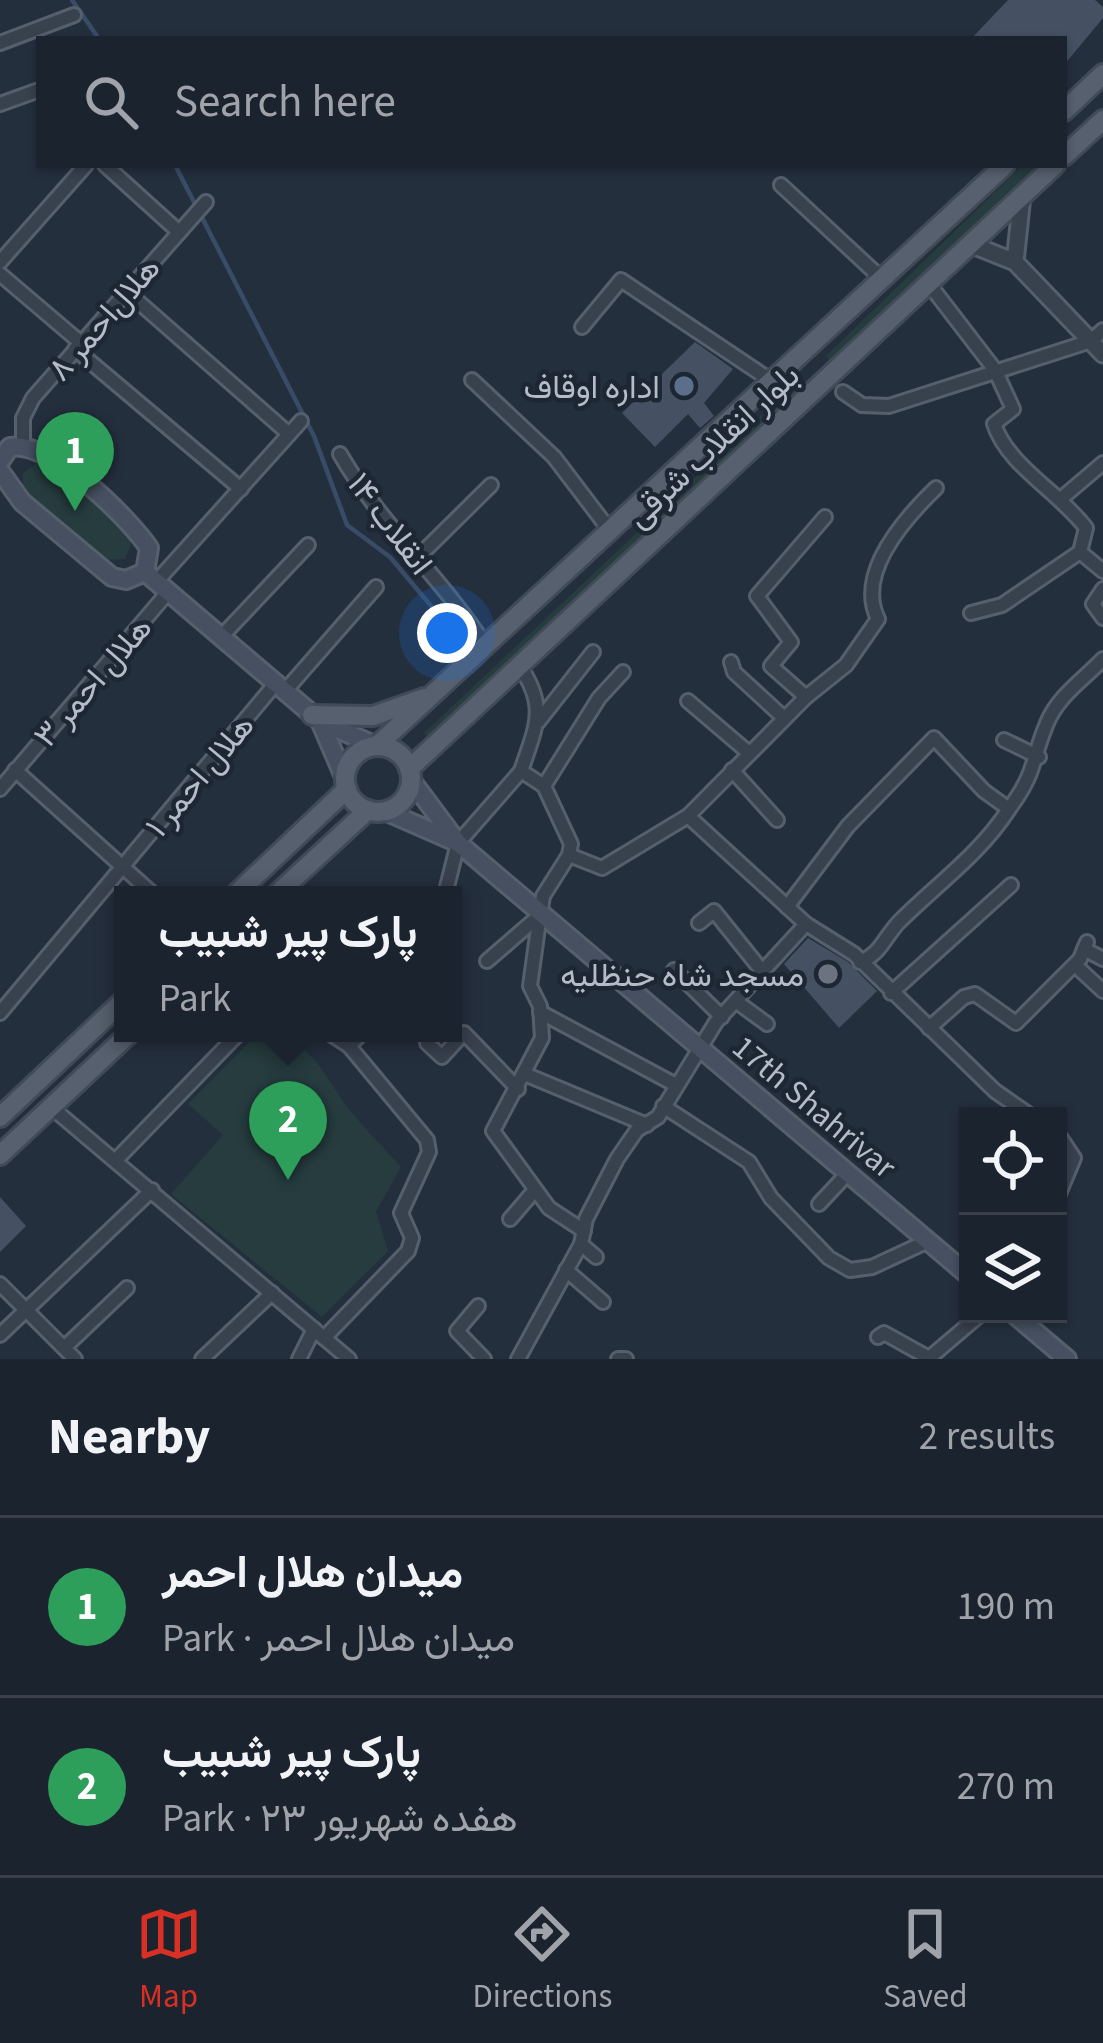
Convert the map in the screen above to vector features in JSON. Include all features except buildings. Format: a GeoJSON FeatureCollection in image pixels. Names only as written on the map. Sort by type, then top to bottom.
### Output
{"type":"FeatureCollection","features":[{"type":"Feature","properties":{"kind":"main road"},"geometry":{"type":"LineString","coordinates":[[1067,108],[1103,74]]}},
{"type":"Feature","properties":{"kind":"main road"},"geometry":{"type":"LineString","coordinates":[[1067,153],[1103,120]]}},
{"type":"Feature","properties":{"kind":"main road","name":"بلوار انقلاب شرقی"},"geometry":{"type":"LineString","coordinates":[[378,745],[487,650],[1002,168]]}},
{"type":"Feature","properties":{"kind":"main road","name":"بلوار انقلاب شرقی"},"geometry":{"type":"LineString","coordinates":[[410,774],[519,665],[1052,168]]}},
{"type":"Feature","properties":{"kind":"main road"},"geometry":{"type":"LineString","coordinates":[[816,342],[823,364],[838,369]]}},
{"type":"Feature","properties":{"kind":"main road"},"geometry":{"type":"LineString","coordinates":[[778,378],[806,378],[806,400]]}},
{"type":"Feature","properties":{"kind":"main road"},"geometry":{"type":"LineString","coordinates":[[157,581],[112,577],[22,502],[1,464],[23,445],[62,465],[137,530],[149,548],[157,581],[316,718],[396,752],[458,843]]}},
{"type":"Feature","properties":{"kind":"main road"},"geometry":{"type":"LineString","coordinates":[[316,718],[373,716],[434,694]]}},
{"type":"Feature","properties":{"kind":"main road"},"geometry":{"type":"LineString","coordinates":[[316,718],[346,784],[376,811],[458,843]]}},
{"type":"Feature","properties":{"kind":"main road"},"geometry":{"type":"LineString","coordinates":[[244,886],[346,784],[356,755],[378,745]]}},
{"type":"Feature","properties":{"kind":"main road"},"geometry":{"type":"LineString","coordinates":[[294,886],[376,811],[404,799],[410,774]]}},
{"type":"Feature","properties":{"kind":"main road","name":"17th Shahrivar"},"geometry":{"type":"LineString","coordinates":[[458,843],[543,910],[959,1267]]}},
{"type":"Feature","properties":{"kind":"main road"},"geometry":{"type":"LineString","coordinates":[[3,1109],[114,1009]]}},
{"type":"Feature","properties":{"kind":"main road"},"geometry":{"type":"LineString","coordinates":[[0,1155],[120,1042]]}},
{"type":"Feature","properties":{"kind":"main road"},"geometry":{"type":"LineString","coordinates":[[1025,1323],[1067,1359]]}},
{"type":"Feature","properties":{"kind":"street"},"geometry":{"type":"LineString","coordinates":[[0,43],[74,15]]}},
{"type":"Feature","properties":{"kind":"street"},"geometry":{"type":"LineString","coordinates":[[0,104],[36,91]]}},
{"type":"Feature","properties":{"kind":"street"},"geometry":{"type":"LineString","coordinates":[[0,262],[83,168]]}},
{"type":"Feature","properties":{"kind":"street"},"geometry":{"type":"LineString","coordinates":[[108,168],[179,232]]}},
{"type":"Feature","properties":{"kind":"street"},"geometry":{"type":"LineString","coordinates":[[781,185],[881,278]]}},
{"type":"Feature","properties":{"kind":"street"},"geometry":{"type":"LineString","coordinates":[[1015,262],[1022,196]]}},
{"type":"Feature","properties":{"kind":"street","name":"هلال‌احمر ۸"},"geometry":{"type":"LineString","coordinates":[[23,445],[23,418],[33,398],[206,202]]}},
{"type":"Feature","properties":{"kind":"street"},"geometry":{"type":"LineString","coordinates":[[970,244],[1015,262],[1099,342]]}},
{"type":"Feature","properties":{"kind":"street"},"geometry":{"type":"LineString","coordinates":[[0,274],[241,489]]}},
{"type":"Feature","properties":{"kind":"street"},"geometry":{"type":"LineString","coordinates":[[582,328],[621,280],[778,378]]}},
{"type":"Feature","properties":{"kind":"street"},"geometry":{"type":"LineString","coordinates":[[929,284],[995,370],[1012,409],[994,424],[998,436],[1030,474],[1063,497],[1087,528],[1080,552],[1002,604],[971,613]]}},
{"type":"Feature","properties":{"kind":"street"},"geometry":{"type":"LineString","coordinates":[[126,291],[290,434]]}},
{"type":"Feature","properties":{"kind":"street"},"geometry":{"type":"LineString","coordinates":[[843,392],[862,405],[889,406],[1099,342]]}},
{"type":"Feature","properties":{"kind":"street"},"geometry":{"type":"LineString","coordinates":[[472,380],[554,457],[612,533]]}},
{"type":"Feature","properties":{"kind":"street","name":"هلال احمر ۳"},"geometry":{"type":"LineString","coordinates":[[0,789],[157,581],[301,421]]}},
{"type":"Feature","properties":{"kind":"street","name":"انقلاب ۱۴"},"geometry":{"type":"LineString","coordinates":[[340,454],[364,495],[487,650]]}},
{"type":"Feature","properties":{"kind":"street"},"geometry":{"type":"LineString","coordinates":[[1063,497],[1103,463]]}},
{"type":"Feature","properties":{"kind":"street"},"geometry":{"type":"LineString","coordinates":[[416,559],[491,485]]}},
{"type":"Feature","properties":{"kind":"street"},"geometry":{"type":"LineString","coordinates":[[569,855],[602,868],[688,816],[784,718],[846,665],[878,619],[871,593],[875,574],[910,513],[936,488]]}},
{"type":"Feature","properties":{"kind":"street"},"geometry":{"type":"LineString","coordinates":[[806,697],[771,666],[791,642],[757,596],[825,517]]}},
{"type":"Feature","properties":{"kind":"street"},"geometry":{"type":"LineString","coordinates":[[222,636],[308,544]]}},
{"type":"Feature","properties":{"kind":"street"},"geometry":{"type":"LineString","coordinates":[[1080,552],[1103,571]]}},
{"type":"Feature","properties":{"kind":"street","name":"هلال احمر ۱"},"geometry":{"type":"LineString","coordinates":[[0,1013],[122,867],[376,587]]}},
{"type":"Feature","properties":{"kind":"street"},"geometry":{"type":"LineString","coordinates":[[1103,589],[1093,604],[1103,618]]}},
{"type":"Feature","properties":{"kind":"street"},"geometry":{"type":"LineString","coordinates":[[537,723],[593,652]]}},
{"type":"Feature","properties":{"kind":"street"},"geometry":{"type":"LineString","coordinates":[[860,962],[874,956],[896,925],[985,842],[1040,757],[1056,708],[1103,659]]}},
{"type":"Feature","properties":{"kind":"street"},"geometry":{"type":"LineString","coordinates":[[731,662],[734,672],[784,718]]}},
{"type":"Feature","properties":{"kind":"street"},"geometry":{"type":"LineString","coordinates":[[448,886],[458,843],[521,771],[537,723],[537,692],[519,665]]}},
{"type":"Feature","properties":{"kind":"street"},"geometry":{"type":"LineString","coordinates":[[544,786],[598,698],[623,672]]}},
{"type":"Feature","properties":{"kind":"street"},"geometry":{"type":"LineString","coordinates":[[688,701],[748,753]]}},
{"type":"Feature","properties":{"kind":"street"},"geometry":{"type":"LineString","coordinates":[[788,907],[848,826],[934,739],[984,791],[1009,809]]}},
{"type":"Feature","properties":{"kind":"street"},"geometry":{"type":"LineString","coordinates":[[1004,740],[1040,757]]}},
{"type":"Feature","properties":{"kind":"street"},"geometry":{"type":"LineString","coordinates":[[15,770],[144,886]]}},
{"type":"Feature","properties":{"kind":"street"},"geometry":{"type":"LineString","coordinates":[[732,770],[777,820]]}},
{"type":"Feature","properties":{"kind":"street"},"geometry":{"type":"LineString","coordinates":[[521,771],[544,786],[572,844],[543,896],[530,986],[540,1012],[542,1038],[527,1075],[493,1131],[549,1208],[583,1238],[596,1257]]}},
{"type":"Feature","properties":{"kind":"street"},"geometry":{"type":"LineString","coordinates":[[688,816],[806,924],[860,962],[995,1091],[1018,1107]]}},
{"type":"Feature","properties":{"kind":"street"},"geometry":{"type":"LineString","coordinates":[[891,992],[1011,885]]}},
{"type":"Feature","properties":{"kind":"street"},"geometry":{"type":"LineString","coordinates":[[487,961],[543,910]]}},
{"type":"Feature","properties":{"kind":"street"},"geometry":{"type":"LineString","coordinates":[[699,923],[714,910],[763,972]]}},
{"type":"Feature","properties":{"kind":"street"},"geometry":{"type":"LineString","coordinates":[[518,1359],[583,1238],[617,1159],[663,1106],[722,1016],[806,924]]}},
{"type":"Feature","properties":{"kind":"street"},"geometry":{"type":"LineString","coordinates":[[929,1028],[964,997],[975,994],[1016,1023],[1075,965],[1086,945],[1103,959]]}},
{"type":"Feature","properties":{"kind":"street"},"geometry":{"type":"LineString","coordinates":[[1075,965],[1103,991]]}},
{"type":"Feature","properties":{"kind":"street"},"geometry":{"type":"LineString","coordinates":[[674,970],[722,1016]]}},
{"type":"Feature","properties":{"kind":"street"},"geometry":{"type":"LineString","coordinates":[[737,1002],[767,1024]]}},
{"type":"Feature","properties":{"kind":"street"},"geometry":{"type":"LineString","coordinates":[[540,1012],[674,1084]]}},
{"type":"Feature","properties":{"kind":"street"},"geometry":{"type":"LineString","coordinates":[[462,1035],[518,1089]]}},
{"type":"Feature","properties":{"kind":"street"},"geometry":{"type":"LineString","coordinates":[[116,1160],[230,1042]]}},
{"type":"Feature","properties":{"kind":"street"},"geometry":{"type":"LineString","coordinates":[[298,1359],[408,1251],[412,1238],[401,1213],[430,1147],[343,1042]]}},
{"type":"Feature","properties":{"kind":"street"},"geometry":{"type":"LineString","coordinates":[[350,1046],[354,1042]]}},
{"type":"Feature","properties":{"kind":"street"},"geometry":{"type":"LineString","coordinates":[[427,1043],[442,1057],[456,1042]]}},
{"type":"Feature","properties":{"kind":"street"},"geometry":{"type":"LineString","coordinates":[[527,1075],[647,1124]]}},
{"type":"Feature","properties":{"kind":"street"},"geometry":{"type":"LineString","coordinates":[[663,1106],[749,1162],[771,1198],[829,1258],[850,1270],[872,1267],[928,1241]]}},
{"type":"Feature","properties":{"kind":"street"},"geometry":{"type":"LineString","coordinates":[[51,1107],[350,1359]]}},
{"type":"Feature","properties":{"kind":"street"},"geometry":{"type":"LineString","coordinates":[[1067,1148],[1074,1158],[1067,1175]]}},
{"type":"Feature","properties":{"kind":"street"},"geometry":{"type":"LineString","coordinates":[[818,1204],[848,1173]]}},
{"type":"Feature","properties":{"kind":"street"},"geometry":{"type":"LineString","coordinates":[[0,1335],[152,1190]]}},
{"type":"Feature","properties":{"kind":"street"},"geometry":{"type":"LineString","coordinates":[[510,1219],[535,1190]]}},
{"type":"Feature","properties":{"kind":"street"},"geometry":{"type":"LineString","coordinates":[[566,1270],[603,1302]]}},
{"type":"Feature","properties":{"kind":"street"},"geometry":{"type":"LineString","coordinates":[[0,1284],[75,1359]]}},
{"type":"Feature","properties":{"kind":"street"},"geometry":{"type":"LineString","coordinates":[[64,1347],[127,1288]]}},
{"type":"Feature","properties":{"kind":"street"},"geometry":{"type":"LineString","coordinates":[[202,1359],[272,1293]]}},
{"type":"Feature","properties":{"kind":"street"},"geometry":{"type":"LineString","coordinates":[[478,1306],[457,1331],[484,1359]]}},
{"type":"Feature","properties":{"kind":"street"},"geometry":{"type":"LineString","coordinates":[[878,1337],[884,1334],[929,1358],[970,1323]]}},
{"type":"Feature","properties":{"kind":"green space"},"geometry":{"type":"Polygon","coordinates":[[[1020,168],[1034,168],[832,362],[826,356],[1020,168]]]}},
{"type":"Feature","properties":{"kind":"green space"},"geometry":{"type":"Polygon","coordinates":[[[797,382],[802,387],[430,739],[424,733],[797,382]]]}},
{"type":"Feature","properties":{"kind":"green space"},"geometry":{"type":"Polygon","coordinates":[[[40,461],[128,529],[133,539],[125,559],[103,560],[23,492],[23,473],[40,461]]]}},
{"type":"Feature","properties":{"kind":"green space"},"geometry":{"type":"Polygon","coordinates":[[[249,1042],[293,1042],[313,1058],[355,1116],[401,1167],[376,1211],[388,1251],[322,1317],[171,1194],[223,1135],[188,1104],[249,1042]]]}},
{"type":"Feature","properties":{"kind":"waterway"},"geometry":{"type":"LineString","coordinates":[[72,0],[97,36]]}},
{"type":"Feature","properties":{"kind":"waterway"},"geometry":{"type":"LineString","coordinates":[[177,168],[314,436],[347,525],[390,557],[457,637]]}},
{"type":"Feature","properties":{"kind":"place","name":"اداره اوقاف"},"geometry":{"type":"Point","coordinates":[684,386]}},
{"type":"Feature","properties":{"kind":"place","name":"میدان هلال احمر"},"geometry":{"type":"Point","coordinates":[75,511]}},
{"type":"Feature","properties":{"kind":"place","name":"مسجد شاه حنظلیه"},"geometry":{"type":"Point","coordinates":[828,974]}},
{"type":"Feature","properties":{"kind":"place","name":"پارک پیر شبیب"},"geometry":{"type":"Point","coordinates":[288,1180]}}]}
